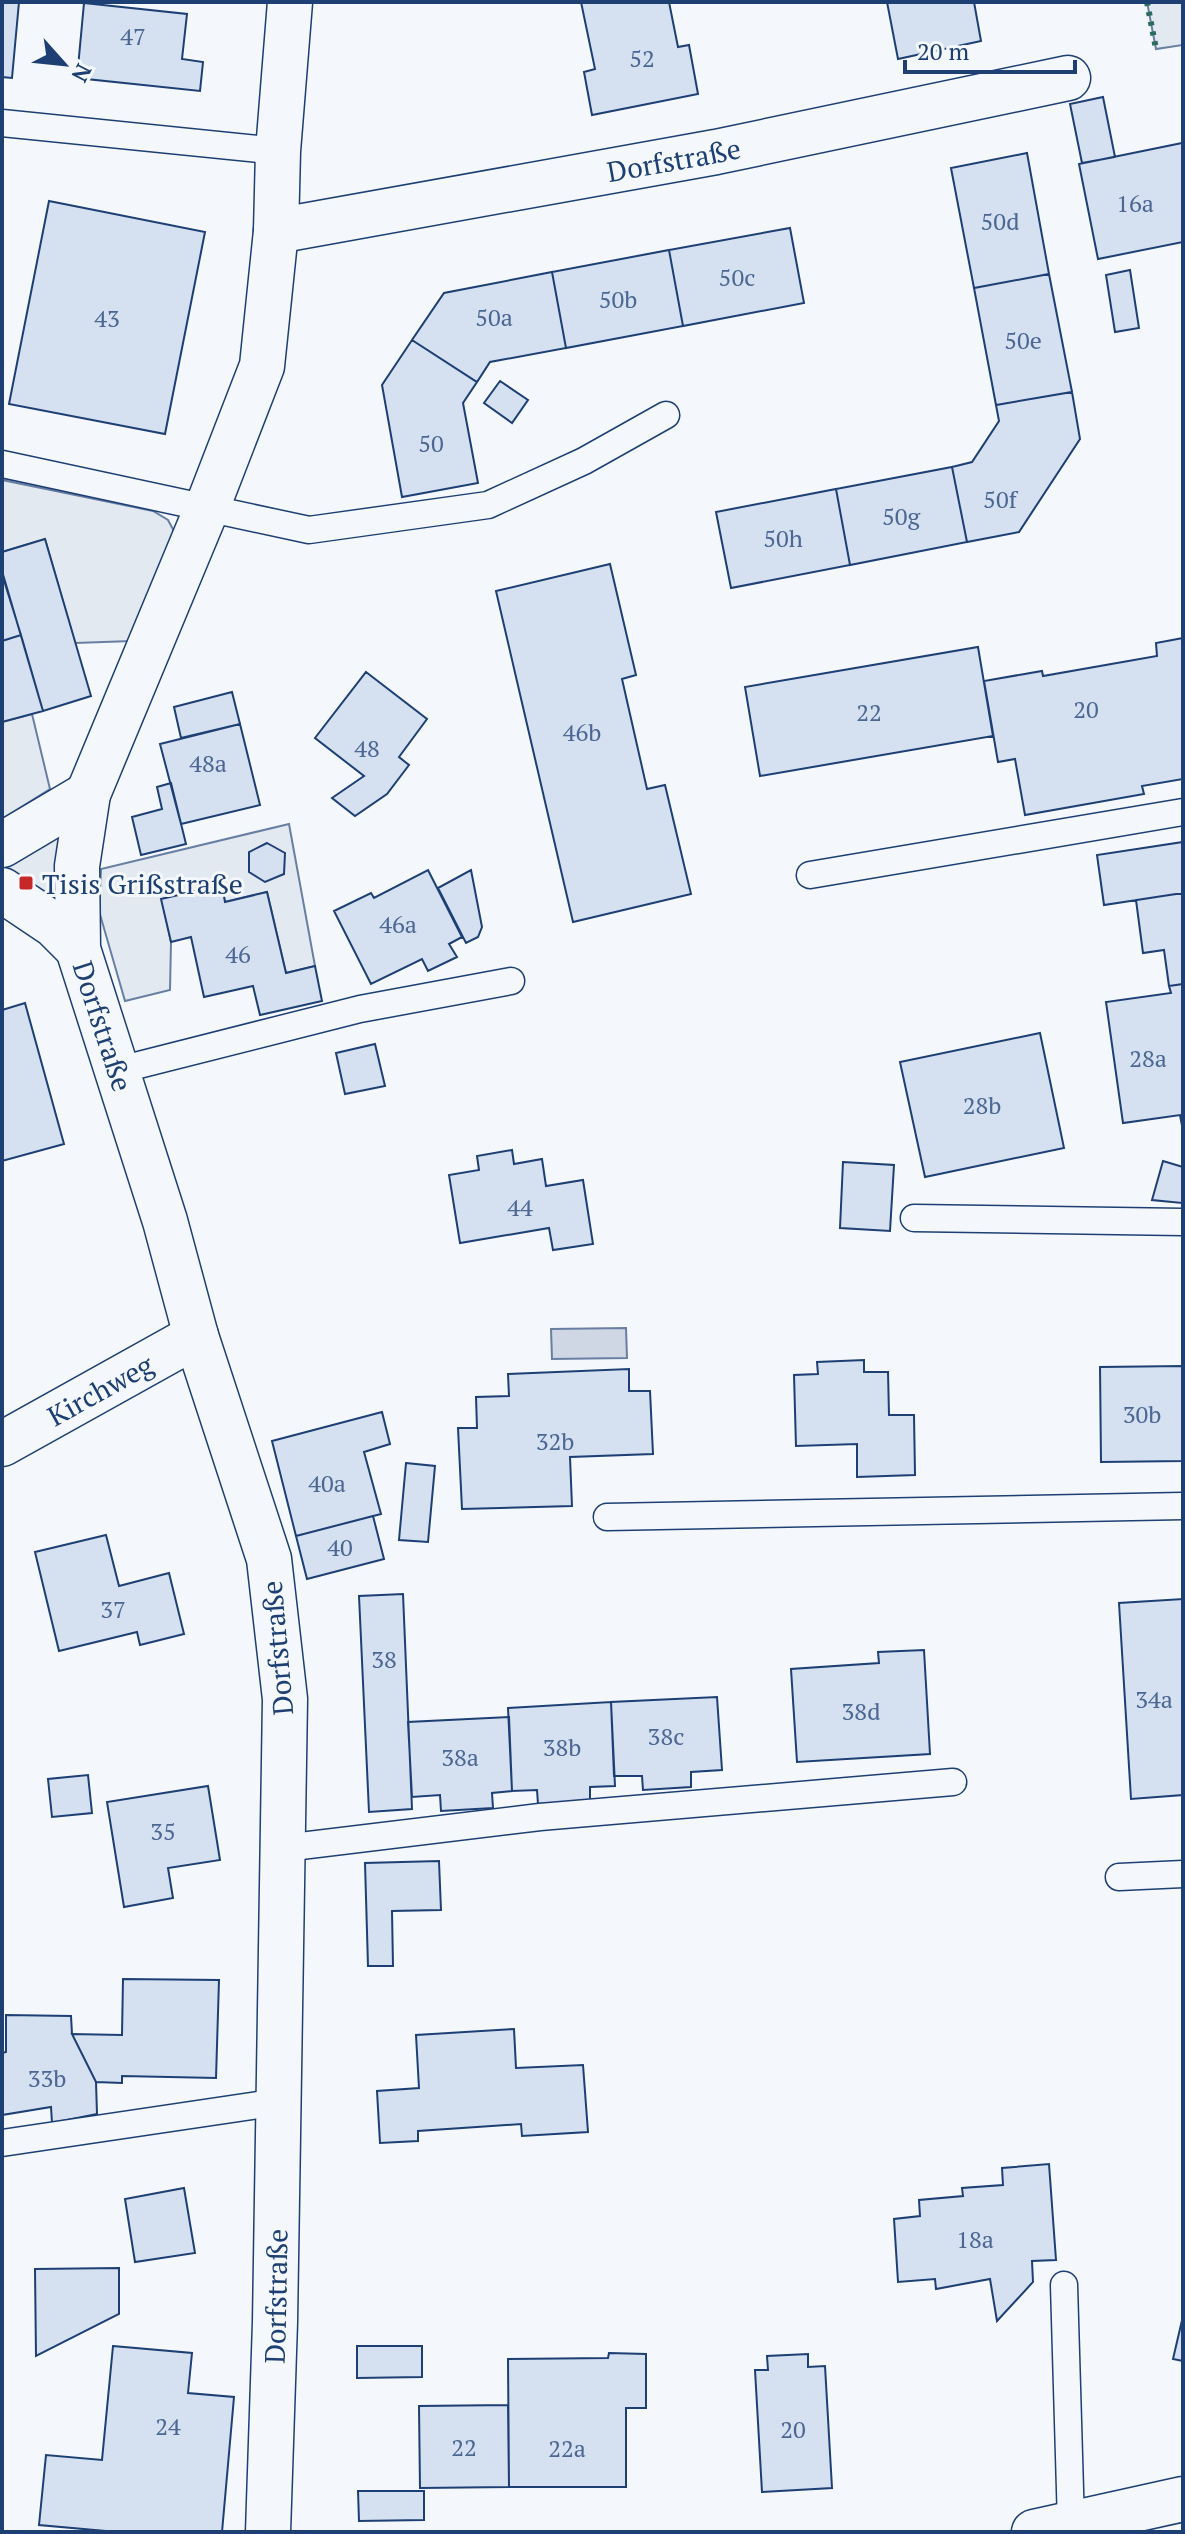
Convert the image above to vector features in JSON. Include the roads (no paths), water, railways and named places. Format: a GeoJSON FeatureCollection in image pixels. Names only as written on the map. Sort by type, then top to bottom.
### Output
{"type":"FeatureCollection","features":[{"type":"Feature","properties":{"kind":"street","name":"Dorfstraße"},"geometry":{"type":"LineString","coordinates":[[268,2532],[275,2322],[285,1699],[269,1559],[196,1336],[119,1070],[78,949],[77,866],[88,794],[207,508],[262,366],[276,231],[278,151],[290,2]]}},
{"type":"Feature","properties":{"kind":"street","name":"Dorfstraße"},"geometry":{"type":"LineString","coordinates":[[276,231],[716,152],[1068,78]]}},
{"type":"Feature","properties":{"kind":"street"},"geometry":{"type":"LineString","coordinates":[[2,845],[88,794]]}},
{"type":"Feature","properties":{"kind":"street"},"geometry":{"type":"LineString","coordinates":[[2,890],[54,925],[78,949]]}},
{"type":"Feature","properties":{"kind":"street","name":"Kirchweg"},"geometry":{"type":"LineString","coordinates":[[2,1444],[196,1336]]}},
{"type":"Feature","properties":{"kind":"street"},"geometry":{"type":"LineString","coordinates":[[1052,2528],[1183,2499]]}},
{"type":"Feature","properties":{"kind":"lane"},"geometry":{"type":"LineString","coordinates":[[2,123],[278,151]]}},
{"type":"Feature","properties":{"kind":"lane"},"geometry":{"type":"LineString","coordinates":[[2,464],[309,530],[488,505],[584,461],[666,415]]}},
{"type":"Feature","properties":{"kind":"lane"},"geometry":{"type":"LineString","coordinates":[[810,875],[1183,812]]}},
{"type":"Feature","properties":{"kind":"lane"},"geometry":{"type":"LineString","coordinates":[[119,1070],[360,1009],[511,981]]}},
{"type":"Feature","properties":{"kind":"lane"},"geometry":{"type":"LineString","coordinates":[[914,1218],[1183,1222]]}},
{"type":"Feature","properties":{"kind":"lane"},"geometry":{"type":"LineString","coordinates":[[607,1517],[1183,1506]]}},
{"type":"Feature","properties":{"kind":"lane"},"geometry":{"type":"LineString","coordinates":[[284,1848],[540,1817],[953,1782]]}},
{"type":"Feature","properties":{"kind":"lane"},"geometry":{"type":"LineString","coordinates":[[1119,1877],[1183,1874]]}},
{"type":"Feature","properties":{"kind":"lane"},"geometry":{"type":"LineString","coordinates":[[2,2143],[279,2102]]}},
{"type":"Feature","properties":{"kind":"lane"},"geometry":{"type":"LineString","coordinates":[[1052,2528],[1064,2285]]}},
{"type":"Feature","properties":{"kind":"place","name":"Tisis Grißstraße"},"geometry":{"type":"Point","coordinates":[26,883]}}]}
